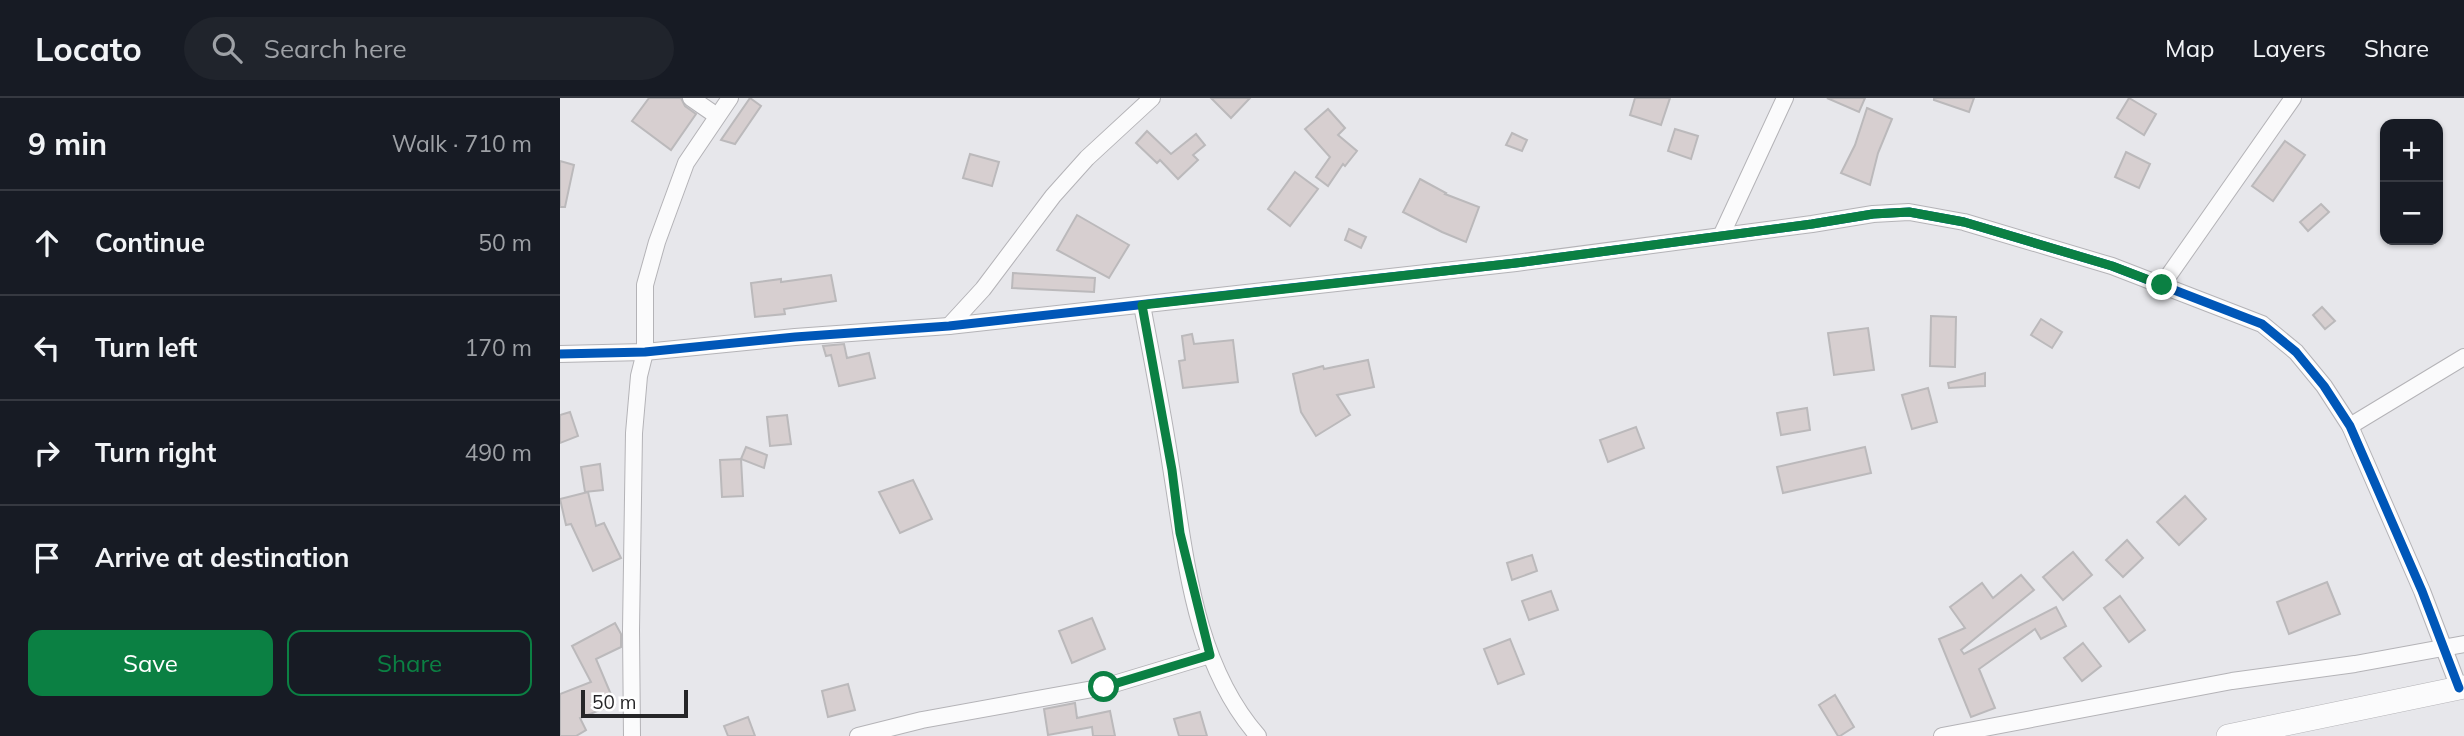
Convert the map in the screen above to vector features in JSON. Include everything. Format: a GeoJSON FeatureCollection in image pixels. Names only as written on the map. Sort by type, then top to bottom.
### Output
{"type":"FeatureCollection","features":[{"type":"Feature","properties":{"kind":"street"},"geometry":{"type":"LineString","coordinates":[[691,98],[717,116]]}},
{"type":"Feature","properties":{"kind":"street"},"geometry":{"type":"LineString","coordinates":[[632,736],[634,433],[639,376],[645,352],[645,285],[657,242],[686,163],[730,98]]}},
{"type":"Feature","properties":{"kind":"street"},"geometry":{"type":"LineString","coordinates":[[949,326],[983,289],[1053,196],[1087,158],[1152,98]]}},
{"type":"Feature","properties":{"kind":"street"},"geometry":{"type":"LineString","coordinates":[[1721,236],[1785,98]]}},
{"type":"Feature","properties":{"kind":"street"},"geometry":{"type":"LineString","coordinates":[[2162,285],[2293,98]]}},
{"type":"Feature","properties":{"kind":"street"},"geometry":{"type":"LineString","coordinates":[[560,355],[645,352],[795,337],[949,326],[1516,263],[1873,214],[1909,212],[1964,222],[2112,266],[2262,324],[2296,352],[2324,386],[2350,426],[2462,688],[2228,736]]}},
{"type":"Feature","properties":{"kind":"street"},"geometry":{"type":"LineString","coordinates":[[983,289],[983,299],[992,321]]}},
{"type":"Feature","properties":{"kind":"street"},"geometry":{"type":"LineString","coordinates":[[1142,305],[1170,457],[1180,533],[1210,655],[1240,716],[1258,736]]}},
{"type":"Feature","properties":{"kind":"street"},"geometry":{"type":"LineString","coordinates":[[2350,426],[2464,356]]}},
{"type":"Feature","properties":{"kind":"street"},"geometry":{"type":"LineString","coordinates":[[1942,736],[2219,683],[2464,645]]}},
{"type":"Feature","properties":{"kind":"street"},"geometry":{"type":"LineString","coordinates":[[858,736],[922,720],[1104,687],[1210,655]]}},
{"type":"Feature","properties":{"kind":"building"},"geometry":{"type":"Polygon","coordinates":[[[649,98],[681,98],[685,106],[696,114],[671,150],[632,121],[649,98]]]}},
{"type":"Feature","properties":{"kind":"building"},"geometry":{"type":"Polygon","coordinates":[[[750,98],[761,106],[735,144],[721,140],[750,98]]]}},
{"type":"Feature","properties":{"kind":"building"},"geometry":{"type":"Polygon","coordinates":[[[1211,98],[1250,98],[1231,118],[1211,98]]]}},
{"type":"Feature","properties":{"kind":"building"},"geometry":{"type":"Polygon","coordinates":[[[1635,98],[1670,98],[1661,125],[1630,115],[1635,98]]]}},
{"type":"Feature","properties":{"kind":"building"},"geometry":{"type":"Polygon","coordinates":[[[1827,98],[1865,98],[1859,112],[1827,98]]]}},
{"type":"Feature","properties":{"kind":"building"},"geometry":{"type":"Polygon","coordinates":[[[1934,98],[1974,98],[1969,112],[1934,98]]]}},
{"type":"Feature","properties":{"kind":"building"},"geometry":{"type":"Polygon","coordinates":[[[2129,98],[2156,114],[2144,135],[2117,118],[2129,98]]]}},
{"type":"Feature","properties":{"kind":"building"},"geometry":{"type":"Polygon","coordinates":[[[1867,108],[1892,119],[1878,153],[1870,185],[1841,173],[1855,145],[1867,108]]]}},
{"type":"Feature","properties":{"kind":"building"},"geometry":{"type":"Polygon","coordinates":[[[1328,109],[1345,128],[1338,135],[1357,151],[1345,166],[1343,164],[1328,186],[1316,177],[1330,157],[1305,129],[1328,109]]]}},
{"type":"Feature","properties":{"kind":"building"},"geometry":{"type":"Polygon","coordinates":[[[1675,129],[1698,136],[1691,159],[1668,151],[1675,129]]]}},
{"type":"Feature","properties":{"kind":"building"},"geometry":{"type":"Polygon","coordinates":[[[1147,131],[1171,154],[1196,134],[1205,145],[1193,155],[1198,160],[1178,179],[1160,160],[1157,163],[1136,143],[1147,131]]]}},
{"type":"Feature","properties":{"kind":"building"},"geometry":{"type":"Polygon","coordinates":[[[1512,133],[1527,140],[1522,151],[1506,145],[1512,133]]]}},
{"type":"Feature","properties":{"kind":"building"},"geometry":{"type":"Polygon","coordinates":[[[2285,141],[2305,155],[2273,201],[2252,186],[2285,141]]]}},
{"type":"Feature","properties":{"kind":"building"},"geometry":{"type":"Polygon","coordinates":[[[2126,152],[2150,164],[2139,188],[2115,177],[2126,152]]]}},
{"type":"Feature","properties":{"kind":"building"},"geometry":{"type":"Polygon","coordinates":[[[970,154],[999,162],[992,186],[963,178],[970,154]]]}},
{"type":"Feature","properties":{"kind":"building"},"geometry":{"type":"Polygon","coordinates":[[[560,161],[574,165],[565,207],[560,207],[560,161]]]}},
{"type":"Feature","properties":{"kind":"building"},"geometry":{"type":"Polygon","coordinates":[[[1295,172],[1318,189],[1290,226],[1268,209],[1295,172]]]}},
{"type":"Feature","properties":{"kind":"building"},"geometry":{"type":"Polygon","coordinates":[[[1420,179],[1445,194],[1479,207],[1466,242],[1403,212],[1420,179]]]}},
{"type":"Feature","properties":{"kind":"building"},"geometry":{"type":"Polygon","coordinates":[[[2321,204],[2329,212],[2308,231],[2300,222],[2321,204]]]}},
{"type":"Feature","properties":{"kind":"building"},"geometry":{"type":"Polygon","coordinates":[[[1077,215],[1129,245],[1109,278],[1057,250],[1077,215]]]}},
{"type":"Feature","properties":{"kind":"building"},"geometry":{"type":"Polygon","coordinates":[[[1349,229],[1366,237],[1361,248],[1345,240],[1349,229]]]}},
{"type":"Feature","properties":{"kind":"building"},"geometry":{"type":"Polygon","coordinates":[[[1013,273],[1095,278],[1094,292],[1012,288],[1013,273]]]}},
{"type":"Feature","properties":{"kind":"building"},"geometry":{"type":"Polygon","coordinates":[[[831,275],[836,301],[784,309],[785,314],[755,317],[751,283],[831,275]]]}},
{"type":"Feature","properties":{"kind":"building"},"geometry":{"type":"Polygon","coordinates":[[[2322,307],[2335,321],[2325,329],[2313,315],[2322,307]]]}},
{"type":"Feature","properties":{"kind":"building"},"geometry":{"type":"Polygon","coordinates":[[[1931,316],[1956,317],[1955,367],[1930,366],[1931,316]]]}},
{"type":"Feature","properties":{"kind":"building"},"geometry":{"type":"Polygon","coordinates":[[[2041,319],[2062,332],[2052,348],[2031,335],[2041,319]]]}},
{"type":"Feature","properties":{"kind":"building"},"geometry":{"type":"Polygon","coordinates":[[[1868,328],[1874,370],[1834,375],[1828,333],[1868,328]]]}},
{"type":"Feature","properties":{"kind":"building"},"geometry":{"type":"Polygon","coordinates":[[[1192,334],[1194,344],[1233,340],[1238,382],[1183,388],[1179,361],[1185,360],[1182,336],[1192,334]]]}},
{"type":"Feature","properties":{"kind":"building"},"geometry":{"type":"Polygon","coordinates":[[[844,344],[847,358],[869,353],[875,378],[839,386],[831,355],[826,356],[823,346],[844,344]]]}},
{"type":"Feature","properties":{"kind":"building"},"geometry":{"type":"Polygon","coordinates":[[[1368,360],[1374,387],[1337,395],[1350,415],[1316,436],[1301,412],[1293,374],[1323,366],[1324,369],[1368,360]]]}},
{"type":"Feature","properties":{"kind":"building"},"geometry":{"type":"Polygon","coordinates":[[[1985,373],[1985,386],[1949,388],[1948,383],[1985,373]]]}},
{"type":"Feature","properties":{"kind":"building"},"geometry":{"type":"Polygon","coordinates":[[[1928,388],[1937,422],[1912,429],[1902,395],[1928,388]]]}},
{"type":"Feature","properties":{"kind":"building"},"geometry":{"type":"Polygon","coordinates":[[[1807,408],[1810,430],[1781,435],[1777,413],[1807,408]]]}},
{"type":"Feature","properties":{"kind":"building"},"geometry":{"type":"Polygon","coordinates":[[[570,412],[578,436],[560,443],[560,415],[570,412]]]}},
{"type":"Feature","properties":{"kind":"building"},"geometry":{"type":"Polygon","coordinates":[[[787,415],[791,444],[770,446],[767,417],[787,415]]]}},
{"type":"Feature","properties":{"kind":"building"},"geometry":{"type":"Polygon","coordinates":[[[1636,427],[1644,448],[1608,462],[1600,440],[1636,427]]]}},
{"type":"Feature","properties":{"kind":"building"},"geometry":{"type":"Polygon","coordinates":[[[746,447],[767,455],[764,468],[741,459],[746,447]]]}},
{"type":"Feature","properties":{"kind":"building"},"geometry":{"type":"Polygon","coordinates":[[[1865,447],[1871,473],[1783,493],[1777,467],[1865,447]]]}},
{"type":"Feature","properties":{"kind":"building"},"geometry":{"type":"Polygon","coordinates":[[[741,459],[743,496],[722,497],[720,460],[741,459]]]}},
{"type":"Feature","properties":{"kind":"building"},"geometry":{"type":"Polygon","coordinates":[[[600,464],[603,490],[585,492],[581,467],[600,464]]]}},
{"type":"Feature","properties":{"kind":"building"},"geometry":{"type":"Polygon","coordinates":[[[913,480],[932,519],[900,533],[879,492],[913,480]]]}},
{"type":"Feature","properties":{"kind":"building"},"geometry":{"type":"Polygon","coordinates":[[[588,492],[596,526],[604,523],[621,558],[593,571],[571,524],[566,525],[560,499],[588,492]]]}},
{"type":"Feature","properties":{"kind":"building"},"geometry":{"type":"Polygon","coordinates":[[[2185,496],[2206,519],[2179,545],[2157,522],[2185,496]]]}},
{"type":"Feature","properties":{"kind":"building"},"geometry":{"type":"Polygon","coordinates":[[[2127,540],[2143,558],[2123,577],[2106,560],[2127,540]]]}},
{"type":"Feature","properties":{"kind":"building"},"geometry":{"type":"Polygon","coordinates":[[[2073,552],[2092,575],[2063,600],[2043,577],[2073,552]]]}},
{"type":"Feature","properties":{"kind":"building"},"geometry":{"type":"Polygon","coordinates":[[[1532,555],[1537,571],[1512,580],[1507,563],[1532,555]]]}},
{"type":"Feature","properties":{"kind":"building"},"geometry":{"type":"Polygon","coordinates":[[[2021,575],[2034,590],[1961,650],[1964,654],[2056,607],[2066,626],[2041,639],[2035,629],[1979,669],[1995,708],[1971,717],[1939,639],[1965,628],[1950,607],[1982,583],[1993,598],[2021,575]]]}},
{"type":"Feature","properties":{"kind":"building"},"geometry":{"type":"Polygon","coordinates":[[[2327,582],[2340,614],[2289,634],[2277,602],[2327,582]]]}},
{"type":"Feature","properties":{"kind":"building"},"geometry":{"type":"Polygon","coordinates":[[[1551,591],[1558,610],[1529,620],[1522,601],[1551,591]]]}},
{"type":"Feature","properties":{"kind":"building"},"geometry":{"type":"Polygon","coordinates":[[[2120,596],[2145,630],[2129,642],[2104,608],[2120,596]]]}},
{"type":"Feature","properties":{"kind":"building"},"geometry":{"type":"Polygon","coordinates":[[[1092,618],[1105,649],[1072,663],[1059,631],[1092,618]]]}},
{"type":"Feature","properties":{"kind":"building"},"geometry":{"type":"Polygon","coordinates":[[[615,623],[621,634],[621,647],[596,659],[615,704],[580,718],[586,730],[576,736],[560,736],[560,694],[591,682],[572,646],[615,623]]]}},
{"type":"Feature","properties":{"kind":"building"},"geometry":{"type":"Polygon","coordinates":[[[1510,639],[1524,674],[1498,684],[1484,649],[1510,639]]]}},
{"type":"Feature","properties":{"kind":"building"},"geometry":{"type":"Polygon","coordinates":[[[2083,643],[2101,666],[2082,681],[2064,658],[2083,643]]]}},
{"type":"Feature","properties":{"kind":"building"},"geometry":{"type":"Polygon","coordinates":[[[848,684],[855,710],[828,717],[822,691],[848,684]]]}},
{"type":"Feature","properties":{"kind":"building"},"geometry":{"type":"Polygon","coordinates":[[[1835,695],[1854,727],[1840,736],[1819,705],[1835,695]]]}},
{"type":"Feature","properties":{"kind":"building"},"geometry":{"type":"Polygon","coordinates":[[[1075,703],[1077,718],[1110,711],[1115,736],[1093,736],[1092,727],[1048,735],[1044,709],[1075,703]]]}},
{"type":"Feature","properties":{"kind":"building"},"geometry":{"type":"Polygon","coordinates":[[[1200,712],[1207,736],[1179,736],[1174,719],[1200,712]]]}},
{"type":"Feature","properties":{"kind":"building"},"geometry":{"type":"Polygon","coordinates":[[[748,717],[755,736],[728,736],[724,726],[748,717]]]}},
{"type":"Feature","properties":{"kind":"cycle path"},"geometry":{"type":"LineString","coordinates":[[560,354],[645,352],[795,337],[949,326],[1516,263],[1873,214],[1909,212],[1964,222],[2112,266],[2262,324],[2296,352],[2324,386],[2350,426],[2422,591],[2459,688]]}},
{"type":"Feature","properties":{"kind":"route"},"geometry":{"type":"LineString","coordinates":[[1104,687],[1210,655],[1180,533],[1172,470],[1142,305],[1516,263],[1873,214],[1909,212],[1964,222],[2112,266],[2162,285]]}}]}
